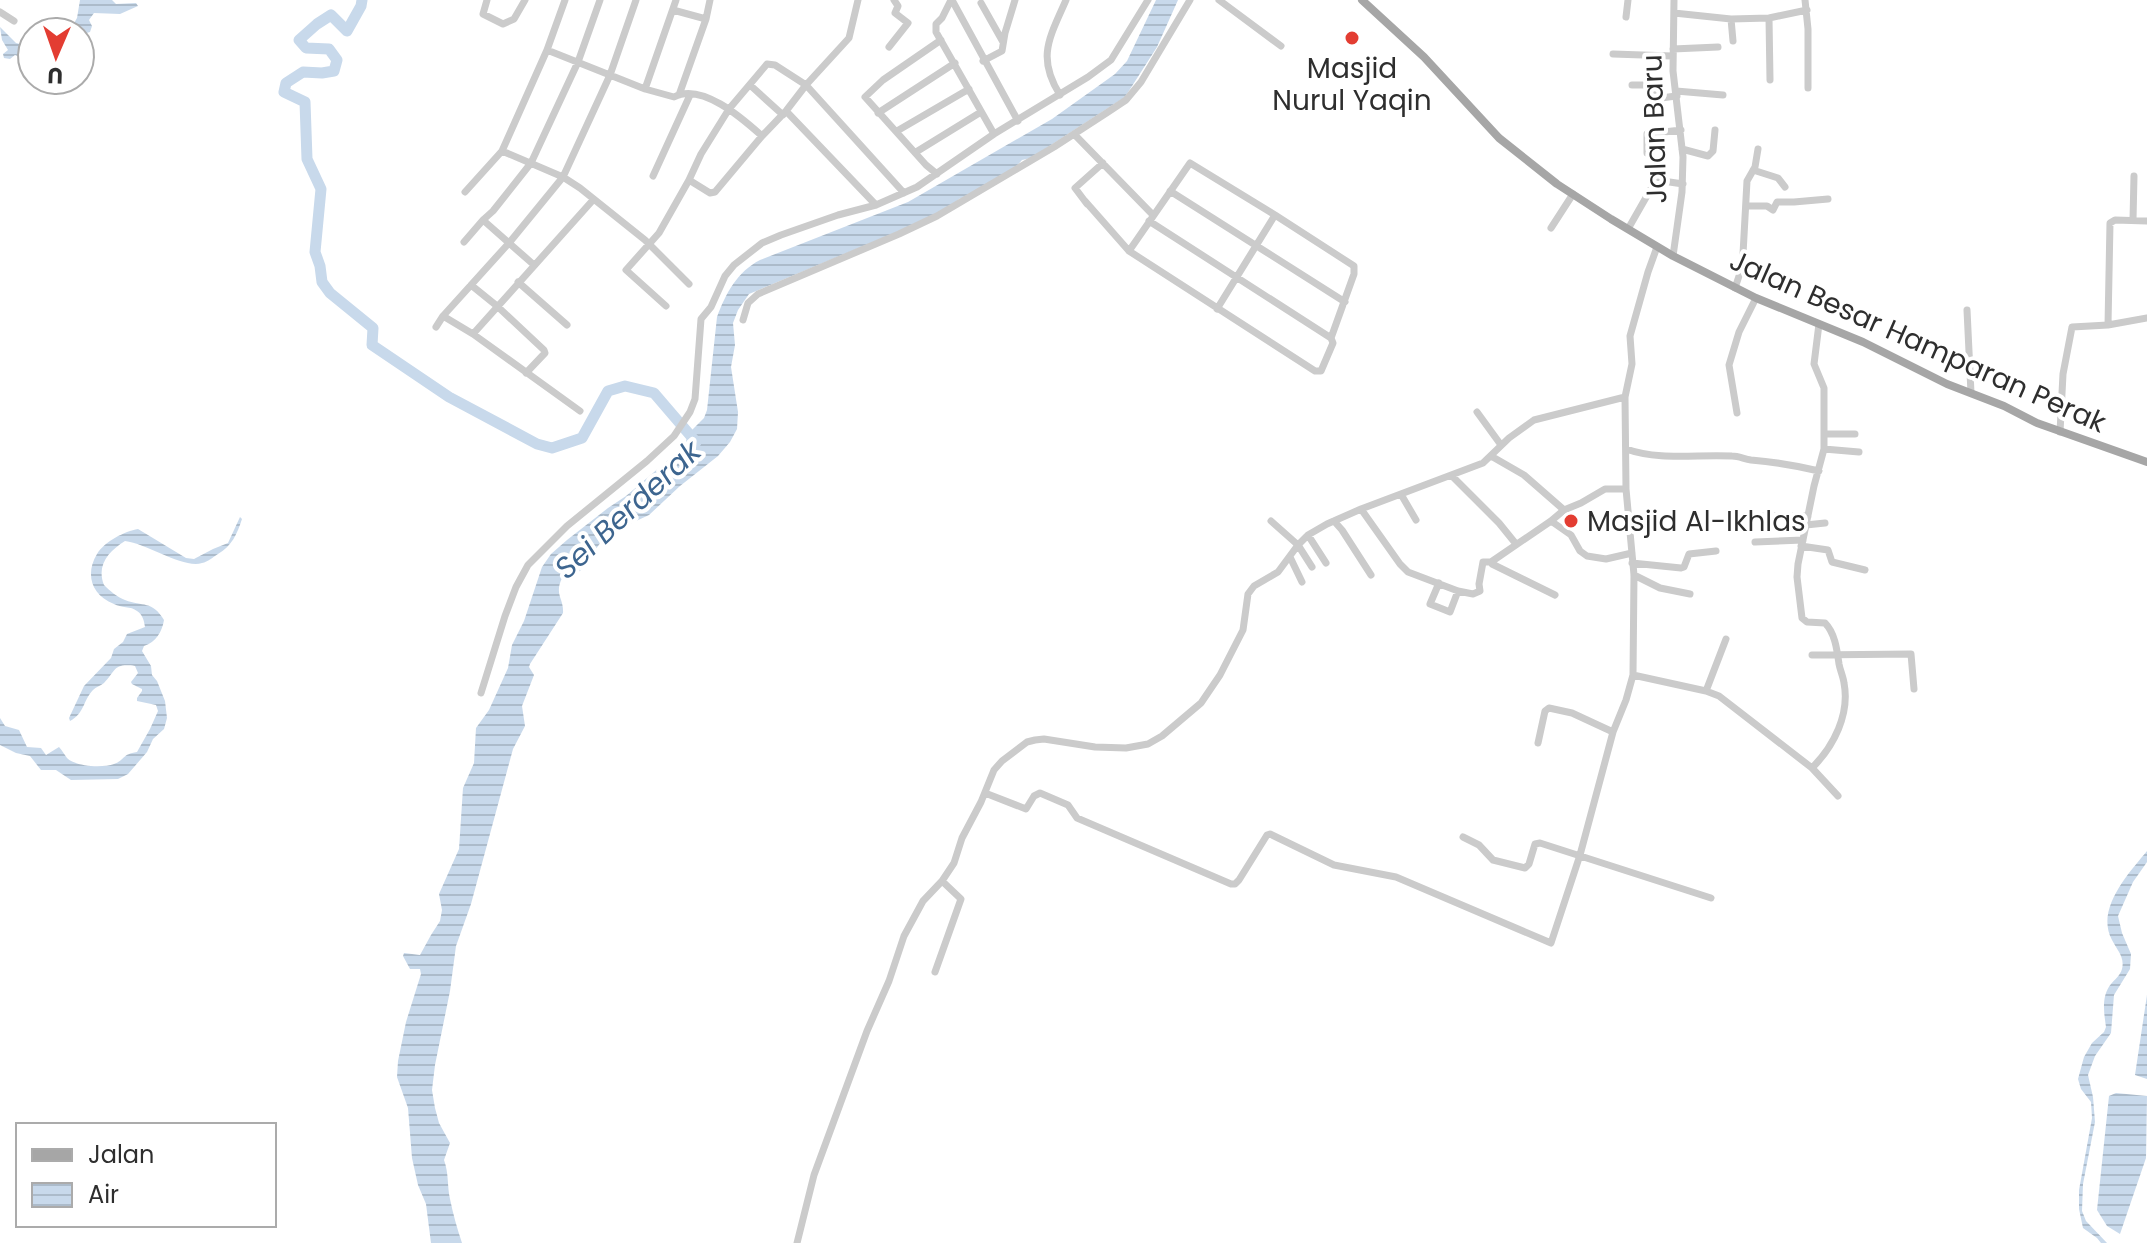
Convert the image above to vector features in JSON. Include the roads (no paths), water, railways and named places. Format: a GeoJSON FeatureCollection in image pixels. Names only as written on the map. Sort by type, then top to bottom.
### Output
{"type":"FeatureCollection","features":[{"type":"Feature","properties":{"kind":"main road","name":"Jalan Besar Hamparan Perak"},"geometry":{"type":"LineString","coordinates":[[1362,0],[1433,67],[1483,123],[1523,159],[1657,247],[1756,298],[1863,342],[1947,384],[2060,432],[2147,462]]}},
{"type":"Feature","properties":{"kind":"street"},"geometry":{"type":"LineString","coordinates":[[487,0],[484,16],[503,24],[514,19],[525,0]]}},
{"type":"Feature","properties":{"kind":"street"},"geometry":{"type":"LineString","coordinates":[[465,192],[502,151],[547,50],[565,0]]}},
{"type":"Feature","properties":{"kind":"street"},"geometry":{"type":"LineString","coordinates":[[464,242],[531,163],[578,62],[600,0]]}},
{"type":"Feature","properties":{"kind":"street"},"geometry":{"type":"LineString","coordinates":[[436,327],[563,177],[610,75],[636,0]]}},
{"type":"Feature","properties":{"kind":"street"},"geometry":{"type":"LineString","coordinates":[[645,89],[676,0]]}},
{"type":"Feature","properties":{"kind":"street"},"geometry":{"type":"LineString","coordinates":[[679,95],[710,0]]}},
{"type":"Feature","properties":{"kind":"street"},"geometry":{"type":"LineString","coordinates":[[689,180],[714,193],[849,38],[858,0]]}},
{"type":"Feature","properties":{"kind":"street"},"geometry":{"type":"LineString","coordinates":[[889,47],[908,23],[895,13],[898,6],[894,0]]}},
{"type":"Feature","properties":{"kind":"street"},"geometry":{"type":"LineString","coordinates":[[951,0],[936,24],[936,32],[994,134]]}},
{"type":"Feature","properties":{"kind":"street"},"geometry":{"type":"LineString","coordinates":[[951,0],[1018,121]]}},
{"type":"Feature","properties":{"kind":"street"},"geometry":{"type":"LineString","coordinates":[[983,61],[1002,51],[1015,0]]}},
{"type":"Feature","properties":{"kind":"street"},"geometry":{"type":"LineString","coordinates":[[1060,95],[1051,80],[1046,49],[1066,0]]}},
{"type":"Feature","properties":{"kind":"street"},"geometry":{"type":"LineString","coordinates":[[481,693],[505,616],[528,565],[567,526],[674,436],[690,412],[695,399],[701,319],[734,265],[762,243],[838,215],[876,205],[937,174],[1111,60],[1148,0]]}},
{"type":"Feature","properties":{"kind":"street"},"geometry":{"type":"LineString","coordinates":[[743,320],[748,303],[758,294],[937,216],[1126,100],[1148,72],[1190,0]]}},
{"type":"Feature","properties":{"kind":"street"},"geometry":{"type":"LineString","coordinates":[[1219,0],[1281,46]]}},
{"type":"Feature","properties":{"kind":"street"},"geometry":{"type":"LineString","coordinates":[[1626,17],[1628,0]]}},
{"type":"Feature","properties":{"kind":"street","name":"Jalan Baru"},"geometry":{"type":"LineString","coordinates":[[1673,256],[1683,184],[1681,130],[1672,52],[1674,0]]}},
{"type":"Feature","properties":{"kind":"street"},"geometry":{"type":"LineString","coordinates":[[1805,0],[1808,88]]}},
{"type":"Feature","properties":{"kind":"street"},"geometry":{"type":"LineString","coordinates":[[981,3],[1003,42]]}},
{"type":"Feature","properties":{"kind":"street"},"geometry":{"type":"LineString","coordinates":[[673,10],[706,19]]}},
{"type":"Feature","properties":{"kind":"street"},"geometry":{"type":"LineString","coordinates":[[1674,13],[1731,19],[1769,18],[1807,10]]}},
{"type":"Feature","properties":{"kind":"street"},"geometry":{"type":"LineString","coordinates":[[0,12],[14,21]]}},
{"type":"Feature","properties":{"kind":"street"},"geometry":{"type":"LineString","coordinates":[[1769,18],[1770,80]]}},
{"type":"Feature","properties":{"kind":"street"},"geometry":{"type":"LineString","coordinates":[[1731,19],[1733,41]]}},
{"type":"Feature","properties":{"kind":"street"},"geometry":{"type":"LineString","coordinates":[[937,174],[865,96],[941,40]]}},
{"type":"Feature","properties":{"kind":"street"},"geometry":{"type":"LineString","coordinates":[[1613,54],[1718,47]]}},
{"type":"Feature","properties":{"kind":"street"},"geometry":{"type":"LineString","coordinates":[[547,50],[645,89],[674,97],[698,95],[729,109],[762,136]]}},
{"type":"Feature","properties":{"kind":"street"},"geometry":{"type":"LineString","coordinates":[[666,306],[626,272],[659,233],[729,109],[769,63],[806,85],[904,193]]}},
{"type":"Feature","properties":{"kind":"street"},"geometry":{"type":"LineString","coordinates":[[878,113],[955,63]]}},
{"type":"Feature","properties":{"kind":"street"},"geometry":{"type":"LineString","coordinates":[[750,85],[784,113],[876,205]]}},
{"type":"Feature","properties":{"kind":"street"},"geometry":{"type":"LineString","coordinates":[[1632,85],[1646,85],[1655,98],[1677,94],[1723,95]]}},
{"type":"Feature","properties":{"kind":"street"},"geometry":{"type":"LineString","coordinates":[[897,131],[969,89]]}},
{"type":"Feature","properties":{"kind":"street"},"geometry":{"type":"LineString","coordinates":[[653,176],[690,95]]}},
{"type":"Feature","properties":{"kind":"street"},"geometry":{"type":"LineString","coordinates":[[916,152],[981,112]]}},
{"type":"Feature","properties":{"kind":"street"},"geometry":{"type":"LineString","coordinates":[[1647,153],[1647,134],[1681,130]]}},
{"type":"Feature","properties":{"kind":"street"},"geometry":{"type":"LineString","coordinates":[[1682,149],[1708,156],[1713,151],[1715,130]]}},
{"type":"Feature","properties":{"kind":"street"},"geometry":{"type":"LineString","coordinates":[[1074,134],[1151,218],[1236,278],[1331,338]]}},
{"type":"Feature","properties":{"kind":"street"},"geometry":{"type":"LineString","coordinates":[[1735,288],[1743,254],[1747,181],[1758,149]]}},
{"type":"Feature","properties":{"kind":"street"},"geometry":{"type":"LineString","coordinates":[[502,151],[563,177],[580,188],[645,240],[689,284]]}},
{"type":"Feature","properties":{"kind":"street"},"geometry":{"type":"LineString","coordinates":[[1103,163],[1075,188],[1129,251],[1315,371],[1321,371],[1333,343],[1331,338],[1354,274],[1354,266],[1275,215],[1191,163],[1129,251]]}},
{"type":"Feature","properties":{"kind":"street"},"geometry":{"type":"LineString","coordinates":[[1753,170],[1778,178],[1785,187]]}},
{"type":"Feature","properties":{"kind":"street"},"geometry":{"type":"LineString","coordinates":[[2133,220],[2134,176]]}},
{"type":"Feature","properties":{"kind":"street"},"geometry":{"type":"LineString","coordinates":[[1628,229],[1656,180],[1683,184]]}},
{"type":"Feature","properties":{"kind":"street"},"geometry":{"type":"LineString","coordinates":[[1170,191],[1345,302]]}},
{"type":"Feature","properties":{"kind":"street"},"geometry":{"type":"LineString","coordinates":[[1551,228],[1573,194]]}},
{"type":"Feature","properties":{"kind":"street"},"geometry":{"type":"LineString","coordinates":[[1746,206],[1767,206],[1773,210],[1779,202],[1828,199]]}},
{"type":"Feature","properties":{"kind":"street"},"geometry":{"type":"LineString","coordinates":[[473,334],[593,200]]}},
{"type":"Feature","properties":{"kind":"street"},"geometry":{"type":"LineString","coordinates":[[1217,309],[1275,215]]}},
{"type":"Feature","properties":{"kind":"street"},"geometry":{"type":"LineString","coordinates":[[483,220],[534,265]]}},
{"type":"Feature","properties":{"kind":"street"},"geometry":{"type":"LineString","coordinates":[[2108,325],[2110,223],[2115,220],[2147,221]]}},
{"type":"Feature","properties":{"kind":"street"},"geometry":{"type":"LineString","coordinates":[[985,793],[1026,809],[1034,796],[1040,793],[1068,805],[1077,818],[1231,884],[1239,880],[1270,834],[1334,865],[1396,877],[1551,943],[1580,855],[1613,732],[1633,675],[1634,575],[1626,489],[1625,397],[1632,364],[1630,336],[1657,247]]}},
{"type":"Feature","properties":{"kind":"street"},"geometry":{"type":"LineString","coordinates":[[518,282],[567,325]]}},
{"type":"Feature","properties":{"kind":"street"},"geometry":{"type":"LineString","coordinates":[[471,285],[544,350],[545,353],[526,373]]}},
{"type":"Feature","properties":{"kind":"street"},"geometry":{"type":"LineString","coordinates":[[1737,413],[1729,365],[1739,332],[1756,298]]}},
{"type":"Feature","properties":{"kind":"street"},"geometry":{"type":"LineString","coordinates":[[1967,310],[1971,393]]}},
{"type":"Feature","properties":{"kind":"street"},"geometry":{"type":"LineString","coordinates":[[443,316],[580,411]]}},
{"type":"Feature","properties":{"kind":"street"},"geometry":{"type":"LineString","coordinates":[[2060,432],[2063,374],[2072,327],[2147,318]]}},
{"type":"Feature","properties":{"kind":"street"},"geometry":{"type":"LineString","coordinates":[[1812,768],[1826,754],[1840,728],[1844,688],[1838,655],[1828,626],[1802,618],[1797,577],[1824,449],[1824,388],[1814,364],[1819,324]]}},
{"type":"Feature","properties":{"kind":"street"},"geometry":{"type":"LineString","coordinates":[[797,1243],[814,1175],[904,936],[923,901],[954,863],[962,838],[994,770],[1002,761],[1027,742],[1044,739],[1126,748],[1148,744],[1162,736],[1201,703],[1220,675],[1243,630],[1248,594],[1254,586],[1278,572],[1308,535],[1361,509],[1483,463],[1534,420],[1625,397]]}},
{"type":"Feature","properties":{"kind":"street"},"geometry":{"type":"LineString","coordinates":[[1477,412],[1501,445]]}},
{"type":"Feature","properties":{"kind":"street"},"geometry":{"type":"LineString","coordinates":[[1824,434],[1855,434]]}},
{"type":"Feature","properties":{"kind":"street"},"geometry":{"type":"LineString","coordinates":[[1626,449],[1636,453],[1692,458],[1735,456],[1819,471]]}},
{"type":"Feature","properties":{"kind":"street"},"geometry":{"type":"LineString","coordinates":[[1824,449],[1859,452]]}},
{"type":"Feature","properties":{"kind":"street"},"geometry":{"type":"LineString","coordinates":[[1492,455],[1524,475],[1564,510]]}},
{"type":"Feature","properties":{"kind":"street"},"geometry":{"type":"LineString","coordinates":[[1452,476],[1516,544]]}},
{"type":"Feature","properties":{"kind":"street"},"geometry":{"type":"LineString","coordinates":[[1491,562],[1564,510],[1605,489],[1626,489]]}},
{"type":"Feature","properties":{"kind":"street"},"geometry":{"type":"LineString","coordinates":[[1402,496],[1416,520]]}},
{"type":"Feature","properties":{"kind":"street"},"geometry":{"type":"LineString","coordinates":[[1361,509],[1410,573],[1473,594],[1480,591],[1481,564],[1491,562],[1555,595]]}},
{"type":"Feature","properties":{"kind":"street"},"geometry":{"type":"LineString","coordinates":[[1754,516],[1825,523]]}},
{"type":"Feature","properties":{"kind":"street"},"geometry":{"type":"LineString","coordinates":[[1271,521],[1298,545],[1312,567]]}},
{"type":"Feature","properties":{"kind":"street"},"geometry":{"type":"LineString","coordinates":[[1334,521],[1371,575]]}},
{"type":"Feature","properties":{"kind":"street"},"geometry":{"type":"LineString","coordinates":[[1551,521],[1571,535],[1580,551],[1587,556],[1606,559],[1632,553]]}},
{"type":"Feature","properties":{"kind":"street"},"geometry":{"type":"LineString","coordinates":[[1630,523],[1653,521]]}},
{"type":"Feature","properties":{"kind":"street"},"geometry":{"type":"LineString","coordinates":[[1308,535],[1326,563]]}},
{"type":"Feature","properties":{"kind":"street"},"geometry":{"type":"LineString","coordinates":[[1755,542],[1802,543],[1828,550],[1832,562],[1865,570]]}},
{"type":"Feature","properties":{"kind":"street"},"geometry":{"type":"LineString","coordinates":[[1632,563],[1683,568],[1689,554],[1716,551]]}},
{"type":"Feature","properties":{"kind":"street"},"geometry":{"type":"LineString","coordinates":[[1290,557],[1302,582]]}},
{"type":"Feature","properties":{"kind":"street"},"geometry":{"type":"LineString","coordinates":[[1634,575],[1660,588],[1690,594]]}},
{"type":"Feature","properties":{"kind":"street"},"geometry":{"type":"LineString","coordinates":[[1439,583],[1430,604],[1449,615],[1458,591]]}},
{"type":"Feature","properties":{"kind":"street"},"geometry":{"type":"LineString","coordinates":[[1706,691],[1726,639]]}},
{"type":"Feature","properties":{"kind":"street"},"geometry":{"type":"LineString","coordinates":[[1812,655],[1911,654],[1914,689]]}},
{"type":"Feature","properties":{"kind":"street"},"geometry":{"type":"LineString","coordinates":[[1633,675],[1719,696],[1812,768],[1838,796]]}},
{"type":"Feature","properties":{"kind":"street"},"geometry":{"type":"LineString","coordinates":[[1538,743],[1545,711],[1549,708],[1572,713],[1613,732]]}},
{"type":"Feature","properties":{"kind":"street"},"geometry":{"type":"LineString","coordinates":[[1463,837],[1479,845],[1493,860],[1525,868],[1537,842],[1711,898]]}},
{"type":"Feature","properties":{"kind":"street"},"geometry":{"type":"LineString","coordinates":[[935,972],[961,899],[942,881]]}},
{"type":"Feature","properties":{"kind":"water"},"geometry":{"type":"Polygon","coordinates":[[[80,0],[112,0],[116,4],[136,3],[138,6],[120,14],[77,16],[80,0]]]}},
{"type":"Feature","properties":{"kind":"water","name":"Sei Berderak"},"geometry":{"type":"Polygon","coordinates":[[[1156,0],[1178,0],[1157,47],[1125,97],[948,208],[749,294],[733,323],[735,345],[731,367],[738,412],[737,429],[730,442],[649,515],[606,535],[580,571],[562,578],[559,593],[563,613],[529,667],[534,675],[522,706],[525,726],[513,749],[471,904],[456,946],[432,1090],[439,1123],[450,1143],[444,1160],[451,1205],[462,1243],[431,1243],[426,1204],[412,1158],[408,1108],[397,1077],[406,1022],[421,974],[420,969],[410,969],[403,956],[404,953],[420,955],[440,921],[442,910],[439,894],[459,849],[463,788],[474,763],[476,728],[489,710],[508,668],[512,645],[524,621],[542,567],[567,540],[626,496],[681,449],[688,434],[704,418],[717,317],[728,292],[745,271],[760,260],[908,202],[1052,119],[1115,74],[1127,61],[1156,0]]]}},
{"type":"Feature","properties":{"kind":"water"},"geometry":{"type":"Polygon","coordinates":[[[0,27],[16,43],[16,55],[4,58],[3,54],[8,50],[0,27]]]}},
{"type":"Feature","properties":{"kind":"water"},"geometry":{"type":"Polygon","coordinates":[[[240,517],[236,535],[230,543],[204,562],[186,563],[125,541],[109,554],[103,565],[104,585],[116,596],[155,609],[164,620],[158,636],[142,651],[165,701],[167,718],[164,729],[128,774],[118,779],[71,780],[56,770],[41,770],[30,756],[0,745],[0,718],[5,726],[19,730],[27,747],[41,748],[46,755],[59,747],[71,761],[83,765],[109,765],[137,752],[158,711],[156,705],[137,701],[142,689],[131,682],[138,673],[135,666],[116,669],[94,689],[79,714],[70,721],[69,718],[84,686],[111,658],[114,649],[127,634],[145,627],[137,611],[106,600],[95,589],[91,576],[93,562],[110,541],[138,529],[186,558],[194,559],[228,543],[240,517]]]}},
{"type":"Feature","properties":{"kind":"water"},"geometry":{"type":"Polygon","coordinates":[[[2147,851],[2147,862],[2133,882],[2118,916],[2131,954],[2130,969],[2114,995],[2111,1033],[2095,1056],[2088,1075],[2095,1122],[2083,1184],[2082,1211],[2086,1221],[2107,1243],[2101,1243],[2083,1228],[2079,1209],[2079,1190],[2092,1118],[2091,1102],[2078,1079],[2084,1057],[2106,1027],[2106,994],[2123,965],[2108,928],[2111,904],[2116,892],[2147,851]]]}},
{"type":"Feature","properties":{"kind":"water"},"geometry":{"type":"Polygon","coordinates":[[[2147,995],[2147,1079],[2135,1075],[2147,995]]]}},
{"type":"Feature","properties":{"kind":"water"},"geometry":{"type":"Polygon","coordinates":[[[2116,1093],[2147,1096],[2146,1158],[2120,1234],[2107,1226],[2097,1210],[2109,1096],[2116,1093]]]}},
{"type":"Feature","properties":{"kind":"waterway"},"geometry":{"type":"LineString","coordinates":[[362,0],[347,31],[331,15],[299,40],[306,48],[329,49],[337,60],[334,71],[303,72],[286,83],[284,92],[305,102],[307,159],[321,189],[315,252],[322,282],[330,293],[373,328],[372,345],[449,397],[537,444],[552,448],[582,438],[608,391],[625,386],[654,393],[696,442]]}},
{"type":"Feature","properties":{"kind":"place","name":"Masjid Nurul Yaqin"},"geometry":{"type":"Point","coordinates":[1352,38]}},
{"type":"Feature","properties":{"kind":"place","name":"Masjid Al-Ikhlas"},"geometry":{"type":"Point","coordinates":[1571,521]}}]}
